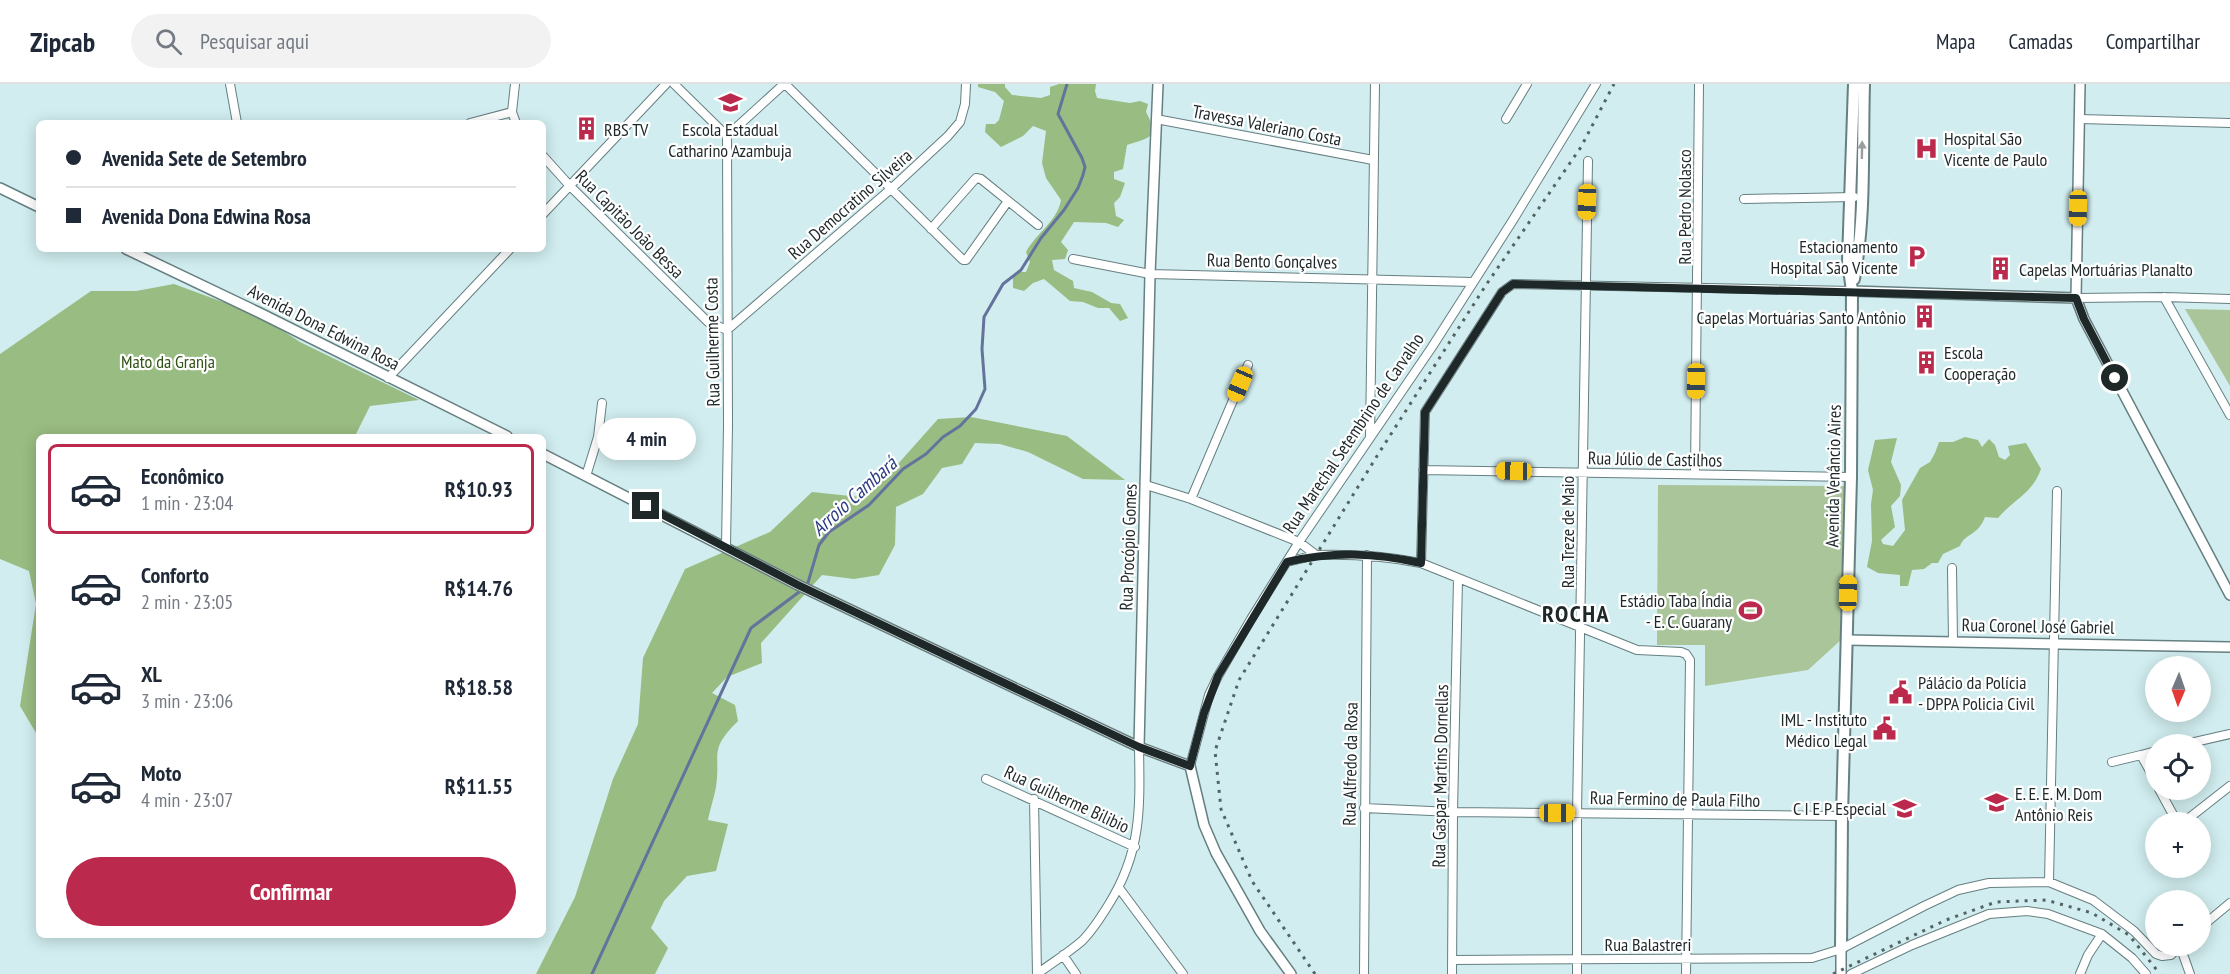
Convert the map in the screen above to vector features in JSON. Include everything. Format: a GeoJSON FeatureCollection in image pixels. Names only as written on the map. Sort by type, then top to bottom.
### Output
{"type":"FeatureCollection","features":[{"type":"Feature","properties":{"kind":"main road","name":"Avenida Venâncio Aires"},"geometry":{"type":"LineString","coordinates":[[1841,949],[1842,816],[1851,477],[1852,291],[1857,261],[1854,84]]}},
{"type":"Feature","properties":{"kind":"main road","name":"Avenida Venâncio Aires"},"geometry":{"type":"LineString","coordinates":[[1856,197],[1864,84]]}},
{"type":"Feature","properties":{"kind":"street"},"geometry":{"type":"LineString","coordinates":[[230,84],[236,120]]}},
{"type":"Feature","properties":{"kind":"street"},"geometry":{"type":"LineString","coordinates":[[515,84],[513,112],[515,120]]}},
{"type":"Feature","properties":{"kind":"street"},"geometry":{"type":"LineString","coordinates":[[546,211],[666,84]]}},
{"type":"Feature","properties":{"kind":"street"},"geometry":{"type":"LineString","coordinates":[[674,84],[727,136],[785,84],[963,261],[966,260],[1008,201]]}},
{"type":"Feature","properties":{"kind":"street","name":"Rua Democratino Silveira"},"geometry":{"type":"LineString","coordinates":[[727,330],[892,188],[948,136],[960,122],[965,104],[966,84]]}},
{"type":"Feature","properties":{"kind":"street","name":"Rua Procópio Gomes"},"geometry":{"type":"LineString","coordinates":[[1037,974],[1083,940],[1098,923],[1119,888],[1135,847],[1140,810],[1139,747],[1150,274],[1158,84]]}},
{"type":"Feature","properties":{"kind":"street"},"geometry":{"type":"LineString","coordinates":[[1370,439],[1375,84]]}},
{"type":"Feature","properties":{"kind":"street"},"geometry":{"type":"LineString","coordinates":[[1506,119],[1527,84]]}},
{"type":"Feature","properties":{"kind":"street","name":"Rua Marechal Setembrino de Carvalho"},"geometry":{"type":"LineString","coordinates":[[1292,974],[1260,931],[1216,854],[1204,825],[1190,766],[1204,713],[1218,676],[1299,542],[1370,439],[1513,220],[1596,84]]}},
{"type":"Feature","properties":{"kind":"street","name":"Rua Pedro Nolasco"},"geometry":{"type":"LineString","coordinates":[[1695,474],[1699,84]]}},
{"type":"Feature","properties":{"kind":"street"},"geometry":{"type":"LineString","coordinates":[[2080,84],[2076,298],[2084,319],[2230,595]]}},
{"type":"Feature","properties":{"kind":"street"},"geometry":{"type":"LineString","coordinates":[[482,120],[513,112]]}},
{"type":"Feature","properties":{"kind":"street","name":"Travessa Valeriano Costa"},"geometry":{"type":"LineString","coordinates":[[1156,119],[1373,160]]}},
{"type":"Feature","properties":{"kind":"street"},"geometry":{"type":"LineString","coordinates":[[2080,119],[2230,123]]}},
{"type":"Feature","properties":{"kind":"street","name":"Rua Guilherme Costa"},"geometry":{"type":"LineString","coordinates":[[726,547],[727,136]]}},
{"type":"Feature","properties":{"kind":"street","name":"Rua Capitão João Bessa"},"geometry":{"type":"LineString","coordinates":[[546,159],[570,186],[708,322],[727,330]]}},
{"type":"Feature","properties":{"kind":"street","name":"Rua Treze de Maio"},"geometry":{"type":"LineString","coordinates":[[1577,974],[1577,813],[1588,161]]}},
{"type":"Feature","properties":{"kind":"street"},"geometry":{"type":"LineString","coordinates":[[931,229],[976,178],[981,179],[1038,225]]}},
{"type":"Feature","properties":{"kind":"street"},"geometry":{"type":"LineString","coordinates":[[0,188],[36,206]]}},
{"type":"Feature","properties":{"kind":"street"},"geometry":{"type":"LineString","coordinates":[[1744,199],[1856,197]]}},
{"type":"Feature","properties":{"kind":"street","name":"Avenida Dona Edwina Rosa"},"geometry":{"type":"LineString","coordinates":[[132,252],[503,434]]}},
{"type":"Feature","properties":{"kind":"street"},"geometry":{"type":"LineString","coordinates":[[388,378],[507,252]]}},
{"type":"Feature","properties":{"kind":"street","name":"Rua Bento Gonçalves"},"geometry":{"type":"LineString","coordinates":[[1073,259],[1150,274],[1472,282]]}},
{"type":"Feature","properties":{"kind":"street"},"geometry":{"type":"LineString","coordinates":[[1421,563],[1425,412],[1502,292],[1513,284],[2076,298],[2230,299]]}},
{"type":"Feature","properties":{"kind":"street"},"geometry":{"type":"LineString","coordinates":[[2164,297],[2230,415]]}},
{"type":"Feature","properties":{"kind":"street"},"geometry":{"type":"LineString","coordinates":[[1191,499],[1248,364]]}},
{"type":"Feature","properties":{"kind":"street"},"geometry":{"type":"LineString","coordinates":[[586,476],[598,437],[602,403]]}},
{"type":"Feature","properties":{"kind":"street"},"geometry":{"type":"LineString","coordinates":[[546,456],[798,585],[1139,747],[1190,766]]}},
{"type":"Feature","properties":{"kind":"street","name":"Rua Júlio de Castilhos"},"geometry":{"type":"LineString","coordinates":[[1423,470],[1851,477]]}},
{"type":"Feature","properties":{"kind":"street"},"geometry":{"type":"LineString","coordinates":[[1146,485],[1191,499],[1299,542],[1316,555]]}},
{"type":"Feature","properties":{"kind":"street"},"geometry":{"type":"LineString","coordinates":[[2049,882],[2057,491]]}},
{"type":"Feature","properties":{"kind":"street"},"geometry":{"type":"LineString","coordinates":[[1287,562],[1316,555],[1367,555],[1421,563],[1637,650],[1686,654],[1690,660],[1686,974]]}},
{"type":"Feature","properties":{"kind":"street","name":"Rua Alfredo da Rosa"},"geometry":{"type":"LineString","coordinates":[[1364,974],[1367,555]]}},
{"type":"Feature","properties":{"kind":"street"},"geometry":{"type":"LineString","coordinates":[[1952,568],[1953,642]]}},
{"type":"Feature","properties":{"kind":"street","name":"Rua Gaspar Martins Dornellas"},"geometry":{"type":"LineString","coordinates":[[1452,974],[1458,579]]}},
{"type":"Feature","properties":{"kind":"street","name":"Rua Coronel José Gabriel"},"geometry":{"type":"LineString","coordinates":[[1846,640],[2230,646]]}},
{"type":"Feature","properties":{"kind":"street"},"geometry":{"type":"LineString","coordinates":[[2211,738],[2230,734]]}},
{"type":"Feature","properties":{"kind":"street"},"geometry":{"type":"LineString","coordinates":[[2112,762],[2145,754]]}},
{"type":"Feature","properties":{"kind":"street"},"geometry":{"type":"LineString","coordinates":[[2141,755],[2145,762]]}},
{"type":"Feature","properties":{"kind":"street","name":"Rua Guilherme Bilibio"},"geometry":{"type":"LineString","coordinates":[[986,779],[1135,847]]}},
{"type":"Feature","properties":{"kind":"street"},"geometry":{"type":"LineString","coordinates":[[2197,812],[2230,786]]}},
{"type":"Feature","properties":{"kind":"street"},"geometry":{"type":"LineString","coordinates":[[1034,800],[1037,974]]}},
{"type":"Feature","properties":{"kind":"street","name":"Rua Fermino de Paula Filho"},"geometry":{"type":"LineString","coordinates":[[1364,808],[1453,812],[1842,816]]}},
{"type":"Feature","properties":{"kind":"street"},"geometry":{"type":"LineString","coordinates":[[1841,974],[1841,949],[1958,890],[1989,883],[2049,882],[2093,900],[2134,931],[2145,942]]}},
{"type":"Feature","properties":{"kind":"street"},"geometry":{"type":"LineString","coordinates":[[1119,888],[1183,974]]}},
{"type":"Feature","properties":{"kind":"street"},"geometry":{"type":"LineString","coordinates":[[2211,919],[2230,903]]}},
{"type":"Feature","properties":{"kind":"street"},"geometry":{"type":"LineString","coordinates":[[1851,974],[1912,945],[1989,914],[2027,911],[2048,914],[2102,934],[2132,958],[2146,974]]}},
{"type":"Feature","properties":{"kind":"street"},"geometry":{"type":"LineString","coordinates":[[2080,974],[2102,934]]}},
{"type":"Feature","properties":{"kind":"street","name":"Rua Balastreri"},"geometry":{"type":"LineString","coordinates":[[1453,960],[1812,958],[1841,949]]}},
{"type":"Feature","properties":{"kind":"street"},"geometry":{"type":"LineString","coordinates":[[1063,956],[1076,974]]}},
{"type":"Feature","properties":{"kind":"street"},"geometry":{"type":"LineString","coordinates":[[2184,956],[2190,974]]}},
{"type":"Feature","properties":{"kind":"green space"},"geometry":{"type":"Polygon","coordinates":[[[978,84],[1005,84],[1012,95],[1041,98],[1050,95],[1050,87],[1059,84],[1096,84],[1097,98],[1130,103],[1140,101],[1148,104],[1146,112],[1152,127],[1150,136],[1127,145],[1123,169],[1114,172],[1114,179],[1125,183],[1120,197],[1114,203],[1116,216],[1124,220],[1118,227],[1106,223],[1074,222],[1061,242],[1068,250],[1065,259],[1052,260],[1054,270],[1073,281],[1074,288],[1092,292],[1111,303],[1120,304],[1128,318],[1120,321],[1109,308],[1098,308],[1083,302],[1070,301],[1044,279],[1033,283],[1024,291],[1013,288],[1013,278],[1017,272],[1026,272],[1030,262],[1026,252],[1051,221],[1061,200],[1046,178],[1042,163],[1046,131],[1033,126],[1023,136],[1001,147],[985,132],[986,124],[995,124],[999,120],[1004,101],[995,92],[978,87],[978,84]]]}},
{"type":"Feature","properties":{"kind":"green space","name":"Mato da Granja"},"geometry":{"type":"Polygon","coordinates":[[[174,284],[261,316],[300,342],[419,400],[370,406],[356,434],[36,434],[36,604],[29,571],[0,559],[0,354],[91,291],[136,291],[174,284]]]}},
{"type":"Feature","properties":{"kind":"green space"},"geometry":{"type":"Polygon","coordinates":[[[2185,309],[2230,310],[2230,386],[2185,309]]]}},
{"type":"Feature","properties":{"kind":"green space"},"geometry":{"type":"Polygon","coordinates":[[[971,417],[1067,436],[1125,480],[1083,479],[1028,452],[1000,444],[975,443],[962,464],[942,468],[923,494],[896,507],[895,545],[879,575],[854,579],[822,575],[761,643],[762,663],[727,677],[712,693],[735,705],[738,721],[719,746],[716,787],[708,820],[728,824],[716,871],[687,876],[664,901],[651,928],[668,948],[655,974],[536,974],[575,897],[613,779],[638,724],[643,658],[685,569],[770,532],[812,492],[860,497],[897,465],[938,419],[971,417]]]}},
{"type":"Feature","properties":{"kind":"green space"},"geometry":{"type":"Polygon","coordinates":[[[1965,437],[1978,440],[1982,447],[1989,439],[1995,445],[1999,457],[2005,460],[2010,455],[2008,446],[2026,443],[2041,469],[2033,485],[1998,518],[1985,517],[1979,528],[1960,546],[1943,554],[1938,563],[1932,563],[1924,569],[1912,570],[1908,586],[1900,586],[1900,575],[1878,573],[1867,567],[1872,541],[1873,490],[1868,470],[1875,440],[1897,438],[1891,462],[1901,485],[1900,496],[1891,506],[1895,527],[1881,540],[1883,544],[1893,546],[1905,530],[1902,500],[1920,468],[1930,462],[1939,442],[1953,442],[1965,437]]]}},
{"type":"Feature","properties":{"kind":"green space","name":"Estádio Taba Índia - E. C. Guarany"},"geometry":{"type":"Polygon","coordinates":[[[1658,485],[1845,486],[1842,639],[1808,670],[1705,686],[1705,645],[1657,645],[1658,485]]]}},
{"type":"Feature","properties":{"kind":"green space","name":"Mato da Granja"},"geometry":{"type":"Polygon","coordinates":[[[36,604],[36,733],[20,706],[36,604]]]}},
{"type":"Feature","properties":{"kind":"waterway","name":"Arroio Cambará"},"geometry":{"type":"LineString","coordinates":[[592,974],[751,628],[807,586],[819,545],[829,532],[869,505],[903,469],[926,454],[943,437],[960,426],[976,409],[985,389],[982,349],[984,317],[1003,284],[1021,270],[1041,238],[1064,210],[1078,188],[1083,175],[1085,167],[1082,158],[1058,114],[1067,84]]}},
{"type":"Feature","properties":{"kind":"railway"},"geometry":{"type":"LineString","coordinates":[[1315,974],[1252,881],[1221,809],[1215,751],[1239,680],[1486,285],[1581,147],[1614,84]]}},
{"type":"Feature","properties":{"kind":"railway"},"geometry":{"type":"LineString","coordinates":[[1833,974],[1946,920],[1996,902],[2046,900],[2092,913],[2129,935],[2160,974]]}},
{"type":"Feature","properties":{"kind":"place","name":"Escola Estadual Catharino Azambuja"},"geometry":{"type":"Point","coordinates":[730,103]}},
{"type":"Feature","properties":{"kind":"place","name":"RBS TV"},"geometry":{"type":"Point","coordinates":[586,129]}},
{"type":"Feature","properties":{"kind":"place","name":"Hospital São Vicente de Paulo"},"geometry":{"type":"Point","coordinates":[1926,148]}},
{"type":"Feature","properties":{"kind":"place","name":"Estacionamento Hospital São Vicente"},"geometry":{"type":"Point","coordinates":[1916,256]}},
{"type":"Feature","properties":{"kind":"place","name":"Capelas Mortuárias Planalto"},"geometry":{"type":"Point","coordinates":[2001,269]}},
{"type":"Feature","properties":{"kind":"place","name":"Capelas Mortuárias Santo Antônio"},"geometry":{"type":"Point","coordinates":[1924,317]}},
{"type":"Feature","properties":{"kind":"place","name":"Escola Cooperação"},"geometry":{"type":"Point","coordinates":[1926,362]}},
{"type":"Feature","properties":{"kind":"place","name":"Estádio Taba Índia - E. C. Guarany"},"geometry":{"type":"Point","coordinates":[1750,610]}},
{"type":"Feature","properties":{"kind":"place","name":"Pálácio da Polícia - DPPA Policia Civil"},"geometry":{"type":"Point","coordinates":[1900,692]}},
{"type":"Feature","properties":{"kind":"place","name":"IML - Instituto Médico Legal"},"geometry":{"type":"Point","coordinates":[1885,729]}},
{"type":"Feature","properties":{"kind":"place","name":"E. E. E. M. Dom Antônio Reis"},"geometry":{"type":"Point","coordinates":[1997,803]}},
{"type":"Feature","properties":{"kind":"place","name":"C I E P Especial"},"geometry":{"type":"Point","coordinates":[1904,808]}},
{"type":"Feature","properties":{"kind":"district","name":"ROCHA"},"geometry":{"type":"Point","coordinates":[1576,613]}},
{"type":"Feature","properties":{"kind":"route"},"geometry":{"type":"LineString","coordinates":[[646,506],[798,585],[1139,747],[1190,766],[1209,695],[1218,676],[1287,562],[1316,555],[1349,554],[1391,557],[1421,563],[1425,412],[1502,292],[1513,284],[2076,298],[2084,319],[2115,378]]}}]}
